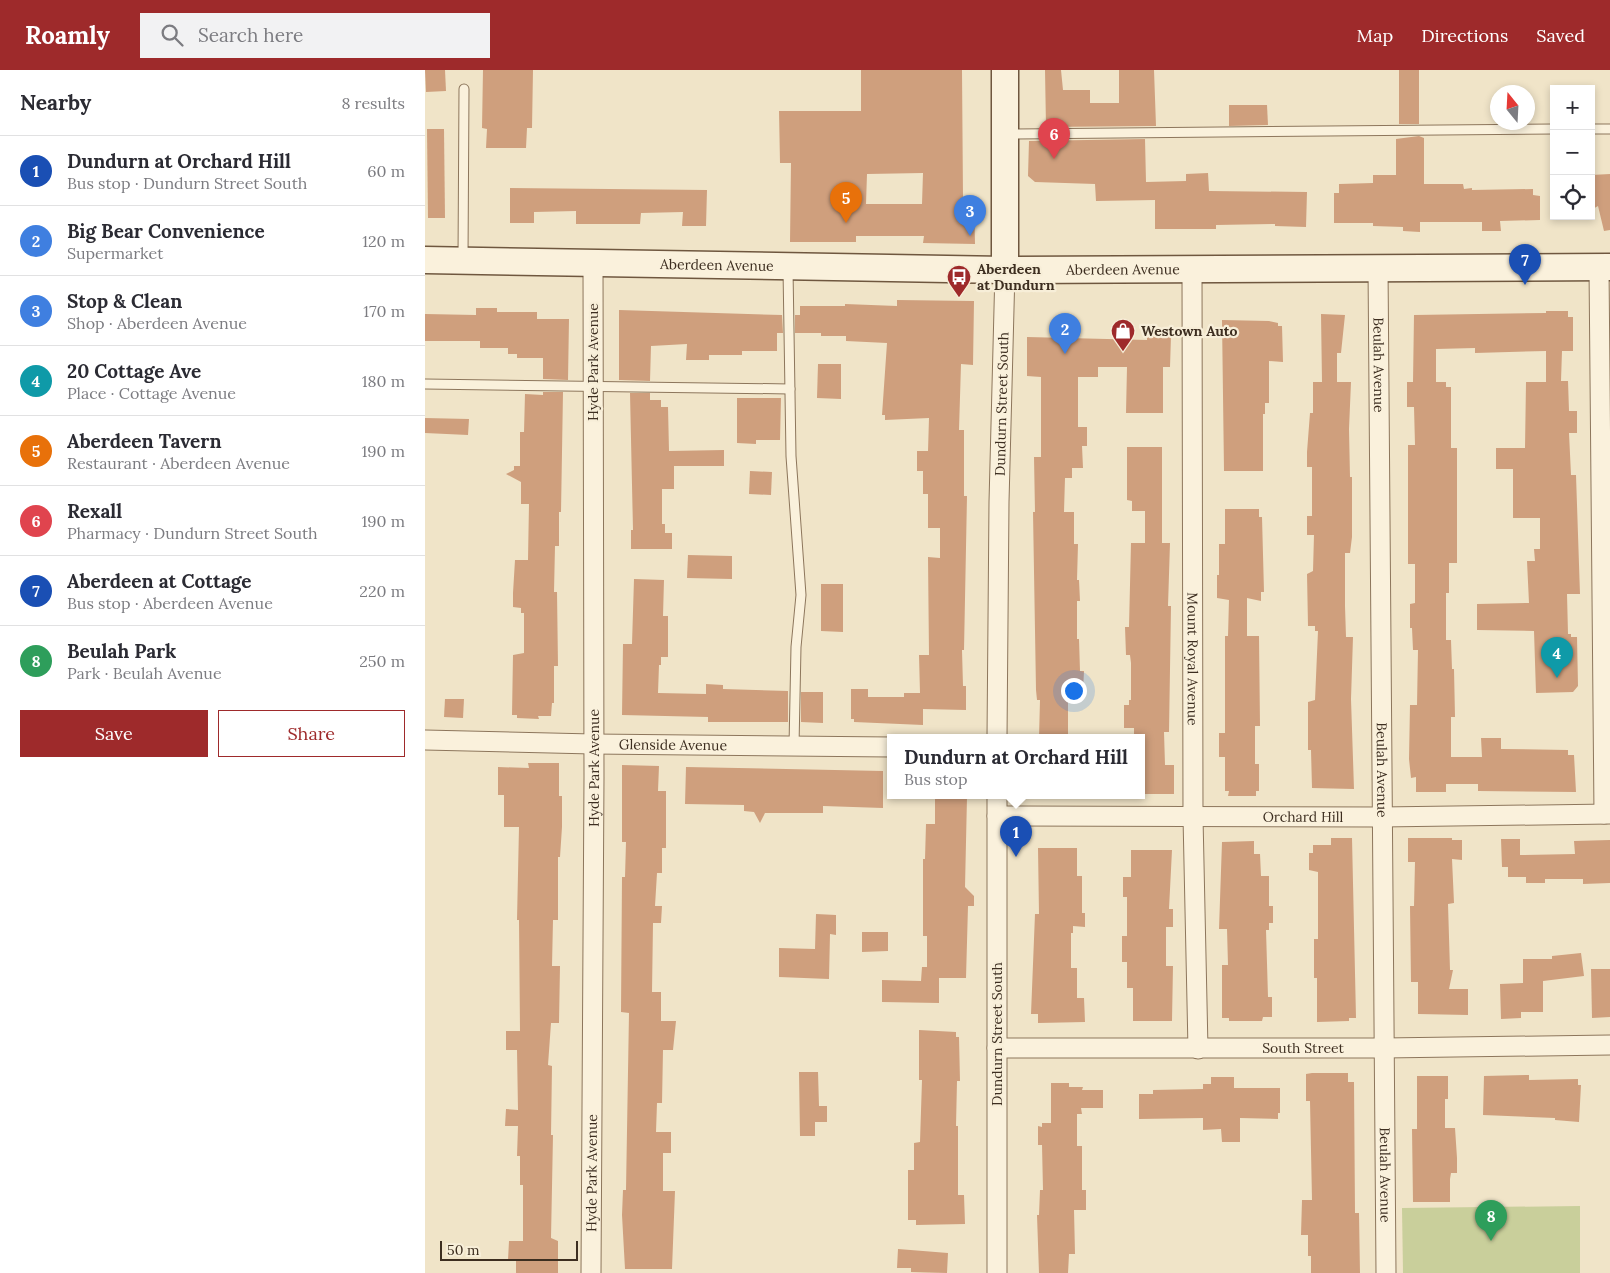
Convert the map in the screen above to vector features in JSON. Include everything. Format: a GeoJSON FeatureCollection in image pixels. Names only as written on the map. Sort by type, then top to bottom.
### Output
{"type":"FeatureCollection","features":[{"type":"Feature","properties":{"kind":"main road","name":"Dundurn Street South"},"geometry":{"type":"LineString","coordinates":[[1005,70],[1005,270]]}},
{"type":"Feature","properties":{"kind":"main road","name":"Aberdeen Avenue"},"geometry":{"type":"LineString","coordinates":[[425,260],[1005,270],[1378,266],[1604,267]]}},
{"type":"Feature","properties":{"kind":"street","name":"Hyde Park Avenue"},"geometry":{"type":"LineString","coordinates":[[591,1273],[593,262]]}},
{"type":"Feature","properties":{"kind":"street","name":"Beulah Avenue"},"geometry":{"type":"LineString","coordinates":[[1378,266],[1386,1273]]}},
{"type":"Feature","properties":{"kind":"street"},"geometry":{"type":"LineString","coordinates":[[1604,267],[1607,814]]}},
{"type":"Feature","properties":{"kind":"street","name":"Mount Royal Avenue"},"geometry":{"type":"LineString","coordinates":[[1192,269],[1193,817],[1198,1049]]}},
{"type":"Feature","properties":{"kind":"street","name":"Dundurn Street South"},"geometry":{"type":"LineString","coordinates":[[997,734],[999,502],[1005,270]]}},
{"type":"Feature","properties":{"kind":"street","name":"Glenside Avenue"},"geometry":{"type":"LineString","coordinates":[[425,740],[887,747]]}},
{"type":"Feature","properties":{"kind":"street","name":"Dundurn Street South"},"geometry":{"type":"LineString","coordinates":[[997,799],[997,1273]]}},
{"type":"Feature","properties":{"kind":"street","name":"Orchard Hill"},"geometry":{"type":"LineString","coordinates":[[997,816],[1381,817],[1607,814]]}},
{"type":"Feature","properties":{"kind":"street","name":"South Street"},"geometry":{"type":"LineString","coordinates":[[997,1048],[1198,1049],[1610,1045]]}},
{"type":"Feature","properties":{"kind":"lane"},"geometry":{"type":"LineString","coordinates":[[463,260],[465,90]]}},
{"type":"Feature","properties":{"kind":"lane"},"geometry":{"type":"LineString","coordinates":[[1006,134],[1550,129]]}},
{"type":"Feature","properties":{"kind":"lane"},"geometry":{"type":"LineString","coordinates":[[1595,129],[1610,129]]}},
{"type":"Feature","properties":{"kind":"lane"},"geometry":{"type":"LineString","coordinates":[[788,266],[791,456],[801,595],[796,647],[794,746]]}},
{"type":"Feature","properties":{"kind":"lane"},"geometry":{"type":"LineString","coordinates":[[425,384],[593,388],[790,389]]}},
{"type":"Feature","properties":{"kind":"green space"},"geometry":{"type":"Polygon","coordinates":[[[1580,1206],[1580,1273],[1403,1273],[1402,1208],[1580,1206]]]}},
{"type":"Feature","properties":{"kind":"building"},"geometry":{"type":"Polygon","coordinates":[[[425,70],[445,70],[446,91],[426,92],[425,70]]]}},
{"type":"Feature","properties":{"kind":"building"},"geometry":{"type":"Polygon","coordinates":[[[483,70],[533,70],[532,128],[527,128],[526,148],[486,148],[487,129],[482,128],[483,70]]]}},
{"type":"Feature","properties":{"kind":"building"},"geometry":{"type":"Polygon","coordinates":[[[861,70],[962,70],[963,199],[974,200],[975,244],[923,243],[924,236],[856,236],[856,242],[790,242],[791,163],[780,163],[779,111],[861,111],[861,70]],[[923,173],[867,174],[866,204],[922,204],[923,173]]]}},
{"type":"Feature","properties":{"kind":"building"},"geometry":{"type":"Polygon","coordinates":[[[1045,70],[1061,70],[1063,90],[1090,90],[1090,103],[1119,103],[1119,70],[1154,70],[1156,126],[1046,127],[1045,70]]]}},
{"type":"Feature","properties":{"kind":"building"},"geometry":{"type":"Polygon","coordinates":[[[1399,70],[1419,70],[1419,124],[1399,124],[1399,70]]]}},
{"type":"Feature","properties":{"kind":"building"},"geometry":{"type":"Polygon","coordinates":[[[1229,105],[1267,105],[1268,125],[1229,126],[1229,105]]]}},
{"type":"Feature","properties":{"kind":"building"},"geometry":{"type":"Polygon","coordinates":[[[427,129],[444,129],[445,218],[428,218],[427,129]]]}},
{"type":"Feature","properties":{"kind":"building"},"geometry":{"type":"Polygon","coordinates":[[[1419,136],[1424,138],[1424,184],[1463,184],[1464,189],[1472,188],[1472,190],[1533,189],[1533,195],[1540,196],[1540,220],[1500,221],[1501,231],[1482,231],[1482,222],[1420,222],[1420,232],[1403,231],[1403,227],[1373,226],[1373,223],[1334,223],[1334,193],[1339,193],[1339,184],[1373,183],[1373,175],[1396,175],[1396,139],[1419,136]]]}},
{"type":"Feature","properties":{"kind":"building"},"geometry":{"type":"Polygon","coordinates":[[[1145,139],[1146,182],[1186,181],[1186,174],[1208,173],[1209,191],[1307,192],[1306,227],[1275,226],[1275,224],[1216,225],[1216,229],[1155,229],[1155,200],[1096,201],[1095,184],[1035,182],[1028,176],[1029,141],[1145,139]]]}},
{"type":"Feature","properties":{"kind":"building"},"geometry":{"type":"Polygon","coordinates":[[[1610,174],[1610,230],[1604,231],[1598,206],[1595,208],[1595,175],[1610,174]]]}},
{"type":"Feature","properties":{"kind":"building"},"geometry":{"type":"Polygon","coordinates":[[[510,188],[707,190],[706,226],[682,226],[683,212],[641,213],[640,224],[576,224],[576,211],[534,212],[534,223],[510,223],[510,188]]]}},
{"type":"Feature","properties":{"kind":"building"},"geometry":{"type":"Polygon","coordinates":[[[897,300],[974,301],[973,365],[961,364],[959,430],[964,430],[964,496],[967,496],[964,650],[962,650],[963,686],[966,686],[966,710],[923,709],[923,725],[854,722],[854,719],[851,719],[851,689],[868,689],[868,697],[904,697],[904,693],[920,693],[919,655],[929,655],[928,557],[940,558],[940,528],[928,528],[928,494],[923,494],[923,471],[917,471],[917,451],[928,451],[929,418],[885,420],[885,415],[882,415],[887,343],[846,341],[846,336],[821,336],[821,333],[795,333],[795,315],[800,315],[800,306],[845,306],[845,304],[897,306],[897,300]]]}},
{"type":"Feature","properties":{"kind":"building"},"geometry":{"type":"Polygon","coordinates":[[[476,308],[497,308],[497,312],[537,312],[537,319],[569,319],[568,380],[543,379],[543,358],[517,358],[517,354],[508,354],[508,348],[480,348],[480,341],[425,341],[425,314],[476,315],[476,308]]]}},
{"type":"Feature","properties":{"kind":"building"},"geometry":{"type":"Polygon","coordinates":[[[619,310],[782,315],[783,333],[777,333],[777,351],[742,351],[742,355],[709,355],[709,360],[686,360],[687,344],[651,346],[650,381],[619,380],[619,310]]]}},
{"type":"Feature","properties":{"kind":"building"},"geometry":{"type":"Polygon","coordinates":[[[1546,311],[1568,311],[1568,317],[1573,317],[1573,351],[1562,351],[1561,381],[1568,381],[1569,411],[1577,411],[1577,433],[1569,433],[1571,475],[1576,475],[1580,594],[1567,594],[1568,634],[1571,634],[1571,637],[1577,637],[1578,686],[1573,692],[1536,693],[1534,631],[1477,630],[1477,604],[1529,603],[1527,561],[1535,561],[1534,549],[1540,549],[1540,518],[1513,518],[1513,469],[1496,469],[1496,448],[1525,448],[1526,382],[1546,382],[1546,351],[1475,353],[1475,348],[1436,349],[1436,382],[1446,382],[1446,387],[1451,387],[1451,448],[1457,448],[1457,563],[1449,563],[1449,593],[1446,593],[1446,640],[1451,640],[1452,669],[1454,669],[1455,717],[1451,717],[1451,757],[1482,757],[1481,738],[1501,738],[1501,749],[1568,750],[1568,755],[1574,755],[1576,792],[1478,791],[1478,784],[1446,784],[1446,792],[1416,792],[1416,777],[1411,778],[1409,759],[1410,705],[1417,705],[1418,650],[1413,650],[1412,628],[1410,628],[1410,604],[1415,603],[1415,564],[1408,564],[1408,445],[1415,445],[1414,407],[1407,407],[1407,382],[1413,382],[1414,315],[1546,313],[1546,311]]]}},
{"type":"Feature","properties":{"kind":"building"},"geometry":{"type":"Polygon","coordinates":[[[1321,314],[1345,315],[1341,353],[1337,353],[1337,382],[1351,382],[1349,429],[1350,477],[1352,477],[1352,537],[1350,553],[1345,553],[1345,606],[1346,637],[1353,637],[1351,699],[1354,789],[1312,788],[1311,750],[1308,750],[1308,702],[1315,700],[1318,631],[1315,631],[1315,626],[1308,626],[1307,574],[1313,571],[1314,535],[1307,535],[1307,516],[1312,516],[1312,467],[1307,467],[1307,452],[1310,413],[1313,413],[1313,382],[1322,382],[1321,314]]]}},
{"type":"Feature","properties":{"kind":"building"},"geometry":{"type":"Polygon","coordinates":[[[1222,320],[1269,321],[1282,326],[1283,362],[1269,361],[1269,403],[1265,403],[1265,414],[1263,414],[1263,471],[1224,471],[1222,320]]]}},
{"type":"Feature","properties":{"kind":"building"},"geometry":{"type":"Polygon","coordinates":[[[1171,335],[1170,367],[1163,367],[1163,413],[1126,413],[1127,367],[1098,367],[1098,377],[1078,377],[1078,427],[1087,427],[1087,446],[1082,446],[1083,468],[1072,468],[1072,478],[1065,478],[1064,512],[1074,512],[1074,544],[1078,544],[1077,580],[1079,580],[1080,601],[1077,601],[1077,639],[1079,639],[1080,671],[1084,671],[1083,692],[1068,692],[1068,734],[1039,734],[1040,700],[1037,700],[1036,690],[1033,512],[1035,512],[1034,457],[1041,457],[1041,377],[1027,376],[1027,337],[1147,340],[1147,336],[1171,335]]]}},
{"type":"Feature","properties":{"kind":"building"},"geometry":{"type":"Polygon","coordinates":[[[818,364],[841,364],[841,399],[817,398],[818,364]]]}},
{"type":"Feature","properties":{"kind":"building"},"geometry":{"type":"Polygon","coordinates":[[[543,392],[563,392],[561,512],[559,512],[559,546],[555,546],[554,592],[557,592],[558,666],[554,666],[554,703],[552,703],[551,716],[538,716],[539,719],[517,718],[517,715],[512,715],[513,655],[524,653],[524,613],[521,613],[521,608],[513,607],[513,593],[515,560],[528,560],[529,504],[521,504],[521,482],[506,474],[514,470],[514,466],[520,466],[520,432],[524,432],[525,394],[543,395],[543,392]]]}},
{"type":"Feature","properties":{"kind":"building"},"geometry":{"type":"Polygon","coordinates":[[[630,393],[650,393],[650,400],[661,400],[661,407],[668,407],[669,451],[724,450],[724,466],[674,466],[674,489],[662,489],[662,524],[665,524],[665,533],[672,533],[672,549],[631,549],[631,530],[633,530],[630,393]]]}},
{"type":"Feature","properties":{"kind":"building"},"geometry":{"type":"Polygon","coordinates":[[[737,398],[781,398],[780,440],[756,440],[756,444],[737,443],[737,398]]]}},
{"type":"Feature","properties":{"kind":"building"},"geometry":{"type":"Polygon","coordinates":[[[425,418],[469,419],[468,435],[425,433],[425,418]]]}},
{"type":"Feature","properties":{"kind":"building"},"geometry":{"type":"Polygon","coordinates":[[[1127,447],[1162,447],[1162,543],[1170,543],[1168,606],[1171,606],[1169,732],[1164,732],[1165,765],[1174,765],[1174,794],[1145,794],[1145,734],[1134,734],[1134,728],[1124,728],[1124,705],[1129,705],[1129,700],[1131,700],[1131,663],[1130,655],[1126,655],[1125,627],[1129,627],[1131,543],[1145,543],[1145,511],[1132,511],[1132,501],[1127,500],[1127,447]]]}},
{"type":"Feature","properties":{"kind":"building"},"geometry":{"type":"Polygon","coordinates":[[[750,471],[772,472],[771,495],[749,494],[750,471]]]}},
{"type":"Feature","properties":{"kind":"building"},"geometry":{"type":"Polygon","coordinates":[[[1225,509],[1259,509],[1259,517],[1262,517],[1264,592],[1261,592],[1261,601],[1247,598],[1247,636],[1259,636],[1260,726],[1255,726],[1255,764],[1259,764],[1259,791],[1256,791],[1256,796],[1228,796],[1229,791],[1225,791],[1225,757],[1219,757],[1219,733],[1225,733],[1225,636],[1228,636],[1229,600],[1217,598],[1217,575],[1219,575],[1219,544],[1225,544],[1225,509]]]}},
{"type":"Feature","properties":{"kind":"building"},"geometry":{"type":"Polygon","coordinates":[[[688,555],[732,556],[732,579],[687,578],[688,555]]]}},
{"type":"Feature","properties":{"kind":"building"},"geometry":{"type":"Polygon","coordinates":[[[634,579],[664,580],[663,616],[668,616],[668,657],[661,657],[658,693],[706,694],[706,684],[723,685],[723,689],[788,691],[788,722],[708,722],[708,717],[622,715],[623,644],[632,644],[634,579]]]}},
{"type":"Feature","properties":{"kind":"building"},"geometry":{"type":"Polygon","coordinates":[[[821,584],[843,584],[843,632],[821,631],[821,584]]]}},
{"type":"Feature","properties":{"kind":"building"},"geometry":{"type":"Polygon","coordinates":[[[801,692],[823,692],[823,723],[801,722],[801,692]]]}},
{"type":"Feature","properties":{"kind":"building"},"geometry":{"type":"Polygon","coordinates":[[[445,699],[464,699],[463,718],[444,717],[445,699]]]}},
{"type":"Feature","properties":{"kind":"building"},"geometry":{"type":"Polygon","coordinates":[[[528,763],[559,763],[559,796],[562,796],[562,827],[560,857],[558,857],[558,920],[553,920],[552,966],[560,966],[559,1023],[551,1023],[548,1065],[552,1066],[551,1238],[558,1241],[558,1273],[516,1273],[516,1260],[508,1260],[509,1241],[523,1241],[523,1185],[520,1185],[520,1156],[517,1156],[518,1126],[505,1126],[506,1109],[518,1110],[517,1050],[506,1050],[506,1031],[520,1031],[519,920],[517,920],[519,827],[504,827],[504,795],[498,795],[498,767],[529,768],[528,763]]]}},
{"type":"Feature","properties":{"kind":"building"},"geometry":{"type":"Polygon","coordinates":[[[622,765],[659,766],[658,791],[666,791],[666,848],[662,848],[662,873],[657,873],[655,906],[662,906],[661,923],[653,923],[652,992],[661,992],[661,1021],[676,1021],[673,1050],[663,1050],[662,1103],[657,1103],[656,1132],[671,1132],[671,1153],[663,1153],[663,1191],[675,1191],[672,1269],[625,1269],[622,1215],[623,1190],[626,1190],[629,1013],[621,1012],[622,877],[625,877],[626,842],[622,842],[622,765]]]}},
{"type":"Feature","properties":{"kind":"building"},"geometry":{"type":"Polygon","coordinates":[[[686,767],[883,771],[883,808],[823,806],[823,813],[765,813],[760,823],[754,812],[744,811],[744,805],[685,804],[686,767]]]}},
{"type":"Feature","properties":{"kind":"building"},"geometry":{"type":"Polygon","coordinates":[[[935,799],[967,799],[965,887],[974,896],[974,906],[968,906],[966,978],[939,978],[939,1003],[882,1002],[882,980],[921,981],[922,967],[927,967],[927,936],[923,936],[923,859],[925,859],[926,824],[935,824],[935,799]]]}},
{"type":"Feature","properties":{"kind":"building"},"geometry":{"type":"Polygon","coordinates":[[[1331,838],[1352,838],[1356,1018],[1349,1018],[1349,1021],[1317,1022],[1317,978],[1314,978],[1314,939],[1318,939],[1318,872],[1309,870],[1309,853],[1313,853],[1313,845],[1331,845],[1331,838]]]}},
{"type":"Feature","properties":{"kind":"building"},"geometry":{"type":"Polygon","coordinates":[[[1408,838],[1452,838],[1452,840],[1462,840],[1462,860],[1452,859],[1454,903],[1448,904],[1450,970],[1453,970],[1449,989],[1468,989],[1468,1015],[1418,1014],[1418,982],[1411,982],[1410,906],[1414,906],[1415,862],[1408,862],[1408,838]]]}},
{"type":"Feature","properties":{"kind":"building"},"geometry":{"type":"Polygon","coordinates":[[[1501,839],[1520,839],[1520,855],[1575,854],[1574,841],[1610,840],[1610,883],[1583,884],[1583,879],[1545,879],[1545,883],[1526,883],[1526,877],[1508,877],[1508,867],[1502,867],[1501,839]]]}},
{"type":"Feature","properties":{"kind":"building"},"geometry":{"type":"Polygon","coordinates":[[[1254,841],[1254,854],[1260,854],[1261,876],[1269,876],[1269,906],[1273,906],[1273,923],[1269,923],[1269,930],[1266,930],[1268,997],[1272,997],[1272,1017],[1263,1017],[1262,1021],[1229,1021],[1229,1018],[1222,1018],[1222,965],[1228,965],[1227,929],[1219,929],[1222,842],[1254,841]]]}},
{"type":"Feature","properties":{"kind":"building"},"geometry":{"type":"Polygon","coordinates":[[[1038,848],[1077,848],[1077,876],[1082,876],[1082,913],[1085,913],[1085,927],[1073,926],[1073,933],[1071,933],[1071,968],[1077,968],[1077,998],[1084,998],[1085,1022],[1038,1023],[1038,1014],[1031,1014],[1035,914],[1039,914],[1038,848]]]}},
{"type":"Feature","properties":{"kind":"building"},"geometry":{"type":"Polygon","coordinates":[[[1131,850],[1172,850],[1169,909],[1173,909],[1173,927],[1166,927],[1166,966],[1173,966],[1172,1021],[1133,1021],[1133,988],[1127,988],[1127,962],[1122,962],[1122,936],[1127,936],[1127,897],[1123,897],[1123,877],[1131,877],[1131,850]]]}},
{"type":"Feature","properties":{"kind":"building"},"geometry":{"type":"Polygon","coordinates":[[[816,914],[836,915],[836,935],[830,934],[829,979],[779,977],[779,948],[815,949],[816,914]]]}},
{"type":"Feature","properties":{"kind":"building"},"geometry":{"type":"Polygon","coordinates":[[[862,932],[888,932],[888,951],[862,952],[862,932]]]}},
{"type":"Feature","properties":{"kind":"building"},"geometry":{"type":"Polygon","coordinates":[[[1581,953],[1584,976],[1543,981],[1543,1012],[1521,1012],[1521,1018],[1501,1019],[1500,984],[1523,983],[1523,959],[1552,959],[1552,956],[1581,953]]]}},
{"type":"Feature","properties":{"kind":"building"},"geometry":{"type":"Polygon","coordinates":[[[1591,969],[1610,969],[1610,1017],[1592,1018],[1591,969]]]}},
{"type":"Feature","properties":{"kind":"building"},"geometry":{"type":"Polygon","coordinates":[[[919,1030],[956,1032],[956,1037],[959,1037],[960,1081],[957,1081],[956,1126],[958,1126],[958,1195],[964,1195],[965,1224],[916,1225],[916,1220],[908,1220],[908,1170],[914,1170],[914,1143],[920,1142],[922,1080],[919,1080],[919,1030]]]}},
{"type":"Feature","properties":{"kind":"building"},"geometry":{"type":"Polygon","coordinates":[[[799,1072],[818,1072],[819,1106],[827,1106],[827,1122],[815,1122],[815,1136],[800,1136],[799,1072]]]}},
{"type":"Feature","properties":{"kind":"building"},"geometry":{"type":"Polygon","coordinates":[[[1348,1073],[1348,1082],[1354,1082],[1355,1213],[1359,1213],[1360,1273],[1311,1273],[1311,1256],[1308,1256],[1308,1235],[1301,1235],[1302,1200],[1312,1200],[1310,1101],[1306,1101],[1306,1074],[1348,1073]]]}},
{"type":"Feature","properties":{"kind":"building"},"geometry":{"type":"Polygon","coordinates":[[[1529,1075],[1529,1080],[1578,1079],[1578,1085],[1581,1085],[1579,1122],[1555,1120],[1555,1118],[1483,1115],[1484,1076],[1529,1075]]]}},
{"type":"Feature","properties":{"kind":"building"},"geometry":{"type":"Polygon","coordinates":[[[1417,1076],[1448,1076],[1448,1099],[1445,1099],[1445,1128],[1455,1128],[1457,1158],[1457,1173],[1451,1173],[1450,1179],[1450,1202],[1413,1202],[1412,1129],[1417,1129],[1417,1076]]]}},
{"type":"Feature","properties":{"kind":"building"},"geometry":{"type":"Polygon","coordinates":[[[1211,1077],[1234,1077],[1234,1088],[1280,1088],[1280,1113],[1278,1113],[1278,1119],[1240,1118],[1240,1142],[1222,1142],[1221,1129],[1203,1130],[1203,1118],[1139,1119],[1139,1094],[1153,1094],[1153,1090],[1203,1089],[1203,1084],[1211,1084],[1211,1077]]]}},
{"type":"Feature","properties":{"kind":"building"},"geometry":{"type":"Polygon","coordinates":[[[1051,1083],[1069,1083],[1069,1087],[1083,1087],[1082,1090],[1103,1090],[1103,1108],[1081,1108],[1082,1114],[1077,1114],[1077,1146],[1082,1146],[1082,1190],[1086,1190],[1086,1210],[1074,1210],[1075,1254],[1069,1254],[1068,1273],[1039,1273],[1037,1215],[1039,1215],[1040,1190],[1043,1190],[1042,1145],[1038,1145],[1038,1126],[1042,1127],[1042,1123],[1051,1123],[1051,1083]]]}},
{"type":"Feature","properties":{"kind":"building"},"geometry":{"type":"Polygon","coordinates":[[[898,1249],[948,1253],[947,1273],[911,1272],[911,1268],[897,1268],[898,1249]]]}},
{"type":"Feature","properties":{"kind":"place","name":"Rexall"},"geometry":{"type":"Point","coordinates":[1054,159]}},
{"type":"Feature","properties":{"kind":"place","name":"Aberdeen Tavern"},"geometry":{"type":"Point","coordinates":[846,223]}},
{"type":"Feature","properties":{"kind":"place","name":"Stop & Clean"},"geometry":{"type":"Point","coordinates":[970,236]}},
{"type":"Feature","properties":{"kind":"place","name":"Aberdeen at Cottage"},"geometry":{"type":"Point","coordinates":[1525,285]}},
{"type":"Feature","properties":{"kind":"place","name":"Aberdeen at Dundurn"},"geometry":{"type":"Point","coordinates":[959,298]}},
{"type":"Feature","properties":{"kind":"place","name":"Westown Auto"},"geometry":{"type":"Point","coordinates":[1123,352]}},
{"type":"Feature","properties":{"kind":"place","name":"Big Bear Convenience"},"geometry":{"type":"Point","coordinates":[1065,354]}},
{"type":"Feature","properties":{"kind":"place","name":"20 Cottage Ave"},"geometry":{"type":"Point","coordinates":[1557,678]}},
{"type":"Feature","properties":{"kind":"place","name":"Dundurn at Orchard Hill"},"geometry":{"type":"Point","coordinates":[1016,857]}},
{"type":"Feature","properties":{"kind":"place","name":"Beulah Park"},"geometry":{"type":"Point","coordinates":[1491,1241]}}]}
